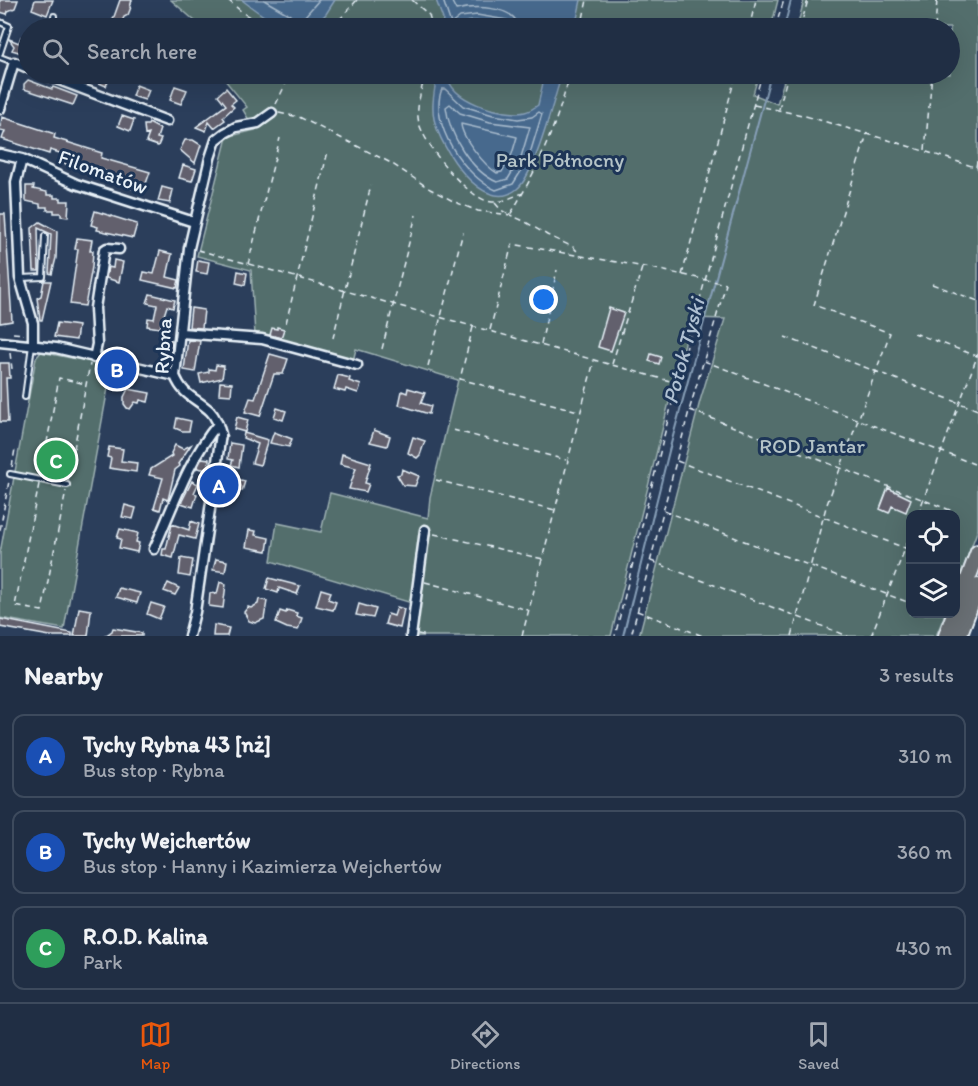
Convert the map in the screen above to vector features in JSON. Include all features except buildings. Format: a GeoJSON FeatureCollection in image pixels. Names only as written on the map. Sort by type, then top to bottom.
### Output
{"type":"FeatureCollection","features":[{"type":"Feature","properties":{"kind":"main road"},"geometry":{"type":"LineString","coordinates":[[960,599],[978,552]]}},
{"type":"Feature","properties":{"kind":"main road"},"geometry":{"type":"LineString","coordinates":[[959,636],[978,586]]}},
{"type":"Feature","properties":{"kind":"main road"},"geometry":{"type":"LineString","coordinates":[[946,636],[953,618]]}},
{"type":"Feature","properties":{"kind":"street"},"geometry":{"type":"LineString","coordinates":[[0,109],[14,62],[18,64]]}},
{"type":"Feature","properties":{"kind":"street"},"geometry":{"type":"LineString","coordinates":[[69,84],[167,122]]}},
{"type":"Feature","properties":{"kind":"street","name":"Rybna"},"geometry":{"type":"LineString","coordinates":[[218,424],[210,411],[191,399],[178,384],[175,376],[189,248],[216,140],[236,127],[258,123],[272,113]]}},
{"type":"Feature","properties":{"kind":"street","name":"Filomatów"},"geometry":{"type":"LineString","coordinates":[[0,154],[21,159],[76,184],[194,222]]}},
{"type":"Feature","properties":{"kind":"street"},"geometry":{"type":"LineString","coordinates":[[21,159],[16,182],[20,278],[33,323],[33,345]]}},
{"type":"Feature","properties":{"kind":"street"},"geometry":{"type":"LineString","coordinates":[[94,358],[97,344],[95,308],[104,250],[119,249]]}},
{"type":"Feature","properties":{"kind":"street"},"geometry":{"type":"LineString","coordinates":[[181,333],[262,339],[357,365]]}},
{"type":"Feature","properties":{"kind":"street"},"geometry":{"type":"LineString","coordinates":[[0,342],[33,345],[175,376]]}},
{"type":"Feature","properties":{"kind":"street"},"geometry":{"type":"LineString","coordinates":[[154,549],[187,474],[204,441],[218,424]]}},
{"type":"Feature","properties":{"kind":"street"},"geometry":{"type":"LineString","coordinates":[[189,636],[195,612],[220,451],[221,434],[218,424]]}},
{"type":"Feature","properties":{"kind":"street"},"geometry":{"type":"LineString","coordinates":[[411,636],[424,531]]}},
{"type":"Feature","properties":{"kind":"lane"},"geometry":{"type":"LineString","coordinates":[[0,22],[9,26],[0,55],[14,62]]}},
{"type":"Feature","properties":{"kind":"lane"},"geometry":{"type":"LineString","coordinates":[[20,278],[43,277],[45,236]]}},
{"type":"Feature","properties":{"kind":"lane"},"geometry":{"type":"LineString","coordinates":[[25,397],[33,345]]}},
{"type":"Feature","properties":{"kind":"lane"},"geometry":{"type":"LineString","coordinates":[[10,474],[67,485]]}},
{"type":"Feature","properties":{"kind":"path"},"geometry":{"type":"LineString","coordinates":[[228,0],[252,18]]}},
{"type":"Feature","properties":{"kind":"path"},"geometry":{"type":"LineString","coordinates":[[341,18],[357,0]]}},
{"type":"Feature","properties":{"kind":"path"},"geometry":{"type":"LineString","coordinates":[[412,0],[430,18]]}},
{"type":"Feature","properties":{"kind":"path"},"geometry":{"type":"LineString","coordinates":[[583,18],[587,0]]}},
{"type":"Feature","properties":{"kind":"path"},"geometry":{"type":"LineString","coordinates":[[751,18],[756,0]]}},
{"type":"Feature","properties":{"kind":"path"},"geometry":{"type":"LineString","coordinates":[[778,18],[784,0]]}},
{"type":"Feature","properties":{"kind":"path"},"geometry":{"type":"LineString","coordinates":[[803,18],[808,0]]}},
{"type":"Feature","properties":{"kind":"path"},"geometry":{"type":"LineString","coordinates":[[936,18],[937,0]]}},
{"type":"Feature","properties":{"kind":"path"},"geometry":{"type":"LineString","coordinates":[[272,113],[286,84]]}},
{"type":"Feature","properties":{"kind":"path"},"geometry":{"type":"LineString","coordinates":[[423,84],[418,112],[419,124],[427,140],[451,173],[470,192],[485,200],[495,202],[523,193]]}},
{"type":"Feature","properties":{"kind":"path"},"geometry":{"type":"LineString","coordinates":[[510,215],[536,170],[567,84]]}},
{"type":"Feature","properties":{"kind":"path"},"geometry":{"type":"LineString","coordinates":[[682,275],[733,84]]}},
{"type":"Feature","properties":{"kind":"path"},"geometry":{"type":"LineString","coordinates":[[615,636],[677,383],[759,84]]}},
{"type":"Feature","properties":{"kind":"path"},"geometry":{"type":"LineString","coordinates":[[778,110],[785,84]]}},
{"type":"Feature","properties":{"kind":"path"},"geometry":{"type":"LineString","coordinates":[[925,151],[931,84]]}},
{"type":"Feature","properties":{"kind":"path"},"geometry":{"type":"LineString","coordinates":[[754,105],[867,134],[977,168],[978,156]]}},
{"type":"Feature","properties":{"kind":"path"},"geometry":{"type":"LineString","coordinates":[[272,113],[283,112],[299,117],[391,163],[430,189],[455,202],[478,211],[510,215]]}},
{"type":"Feature","properties":{"kind":"path"},"geometry":{"type":"LineString","coordinates":[[792,636],[824,516],[890,333],[814,304],[867,134]]}},
{"type":"Feature","properties":{"kind":"path"},"geometry":{"type":"LineString","coordinates":[[248,264],[280,138]]}},
{"type":"Feature","properties":{"kind":"path"},"geometry":{"type":"LineString","coordinates":[[286,323],[328,151]]}},
{"type":"Feature","properties":{"kind":"path"},"geometry":{"type":"LineString","coordinates":[[333,338],[371,185]]}},
{"type":"Feature","properties":{"kind":"path"},"geometry":{"type":"LineString","coordinates":[[495,202],[501,210],[573,247],[579,251],[580,255]]}},
{"type":"Feature","properties":{"kind":"path"},"geometry":{"type":"LineString","coordinates":[[382,349],[416,214]]}},
{"type":"Feature","properties":{"kind":"path"},"geometry":{"type":"LineString","coordinates":[[428,366],[464,232]]}},
{"type":"Feature","properties":{"kind":"path"},"geometry":{"type":"LineString","coordinates":[[489,331],[512,244],[726,284],[689,410],[631,636]]}},
{"type":"Feature","properties":{"kind":"path"},"geometry":{"type":"LineString","coordinates":[[189,248],[677,383]]}},
{"type":"Feature","properties":{"kind":"path"},"geometry":{"type":"LineString","coordinates":[[612,365],[642,267]]}},
{"type":"Feature","properties":{"kind":"path"},"geometry":{"type":"LineString","coordinates":[[541,345],[557,270]]}},
{"type":"Feature","properties":{"kind":"path"},"geometry":{"type":"LineString","coordinates":[[932,284],[978,301]]}},
{"type":"Feature","properties":{"kind":"path"},"geometry":{"type":"LineString","coordinates":[[473,326],[460,379],[579,411]]}},
{"type":"Feature","properties":{"kind":"path"},"geometry":{"type":"LineString","coordinates":[[13,333],[34,335]]}},
{"type":"Feature","properties":{"kind":"path"},"geometry":{"type":"LineString","coordinates":[[914,333],[978,356],[920,510]]}},
{"type":"Feature","properties":{"kind":"path"},"geometry":{"type":"LineString","coordinates":[[785,337],[978,411]]}},
{"type":"Feature","properties":{"kind":"path"},"geometry":{"type":"LineString","coordinates":[[10,349],[12,369]]}},
{"type":"Feature","properties":{"kind":"path"},"geometry":{"type":"LineString","coordinates":[[522,636],[594,360]]}},
{"type":"Feature","properties":{"kind":"path"},"geometry":{"type":"LineString","coordinates":[[703,361],[974,464]]}},
{"type":"Feature","properties":{"kind":"path"},"geometry":{"type":"LineString","coordinates":[[42,611],[15,606],[59,378],[86,384]]}},
{"type":"Feature","properties":{"kind":"path"},"geometry":{"type":"LineString","coordinates":[[689,410],[949,510]]}},
{"type":"Feature","properties":{"kind":"path"},"geometry":{"type":"LineString","coordinates":[[453,430],[567,460]]}},
{"type":"Feature","properties":{"kind":"path"},"geometry":{"type":"LineString","coordinates":[[0,530],[15,449]]}},
{"type":"Feature","properties":{"kind":"path"},"geometry":{"type":"LineString","coordinates":[[676,460],[906,548],[871,636]]}},
{"type":"Feature","properties":{"kind":"path"},"geometry":{"type":"LineString","coordinates":[[436,480],[555,510]]}},
{"type":"Feature","properties":{"kind":"path"},"geometry":{"type":"LineString","coordinates":[[663,510],[906,602]]}},
{"type":"Feature","properties":{"kind":"path"},"geometry":{"type":"LineString","coordinates":[[424,531],[543,559]]}},
{"type":"Feature","properties":{"kind":"path"},"geometry":{"type":"LineString","coordinates":[[650,560],[848,636]]}},
{"type":"Feature","properties":{"kind":"path"},"geometry":{"type":"LineString","coordinates":[[425,582],[529,610]]}},
{"type":"Feature","properties":{"kind":"path"},"geometry":{"type":"LineString","coordinates":[[637,611],[703,636]]}},
{"type":"Feature","properties":{"kind":"green space"},"geometry":{"type":"Polygon","coordinates":[[[171,0],[778,0],[774,18],[192,18],[171,0]]]}},
{"type":"Feature","properties":{"kind":"green space"},"geometry":{"type":"Polygon","coordinates":[[[804,0],[978,0],[978,529],[960,576],[960,510],[906,510],[906,618],[943,618],[936,636],[639,636],[700,401],[725,319],[692,318],[611,636],[415,636],[412,603],[271,561],[277,523],[321,532],[330,493],[428,518],[430,497],[458,380],[356,349],[353,361],[255,335],[251,270],[197,256],[227,137],[255,130],[243,110],[247,107],[228,84],[756,84],[753,94],[777,104],[783,84],[960,84],[960,18],[800,18],[804,0]]]}},
{"type":"Feature","properties":{"kind":"green space"},"geometry":{"type":"Polygon","coordinates":[[[41,352],[112,366],[64,629],[0,618],[0,553],[36,358],[41,352]]]}},
{"type":"Feature","properties":{"kind":"water"},"geometry":{"type":"Polygon","coordinates":[[[242,0],[335,0],[322,18],[268,18],[242,0]]]}},
{"type":"Feature","properties":{"kind":"water"},"geometry":{"type":"Polygon","coordinates":[[[436,0],[581,0],[577,18],[443,18],[436,0]]]}},
{"type":"Feature","properties":{"kind":"water"},"geometry":{"type":"Polygon","coordinates":[[[436,84],[451,84],[456,92],[478,105],[504,112],[527,112],[538,105],[543,84],[559,84],[537,153],[524,181],[517,189],[504,195],[491,194],[477,187],[454,161],[438,131],[434,119],[436,84]]]}},
{"type":"Feature","properties":{"kind":"waterway","name":"Potok Tyski"},"geometry":{"type":"LineString","coordinates":[[786,18],[791,0]]}},
{"type":"Feature","properties":{"kind":"waterway","name":"Potok Tyski"},"geometry":{"type":"LineString","coordinates":[[623,636],[669,451],[768,84]]}},
{"type":"Feature","properties":{"kind":"place","name":"Tychy Wejchertów"},"geometry":{"type":"Point","coordinates":[117,369]}},
{"type":"Feature","properties":{"kind":"place","name":"R.O.D. Kalina"},"geometry":{"type":"Point","coordinates":[56,460]}},
{"type":"Feature","properties":{"kind":"place","name":"Tychy Rybna 43 [nż]"},"geometry":{"type":"Point","coordinates":[219,485]}},
{"type":"Feature","properties":{"kind":"park label","name":"Park Północny"},"geometry":{"type":"Point","coordinates":[560,160]}},
{"type":"Feature","properties":{"kind":"park label","name":"ROD Jantar"},"geometry":{"type":"Point","coordinates":[812,446]}}]}
